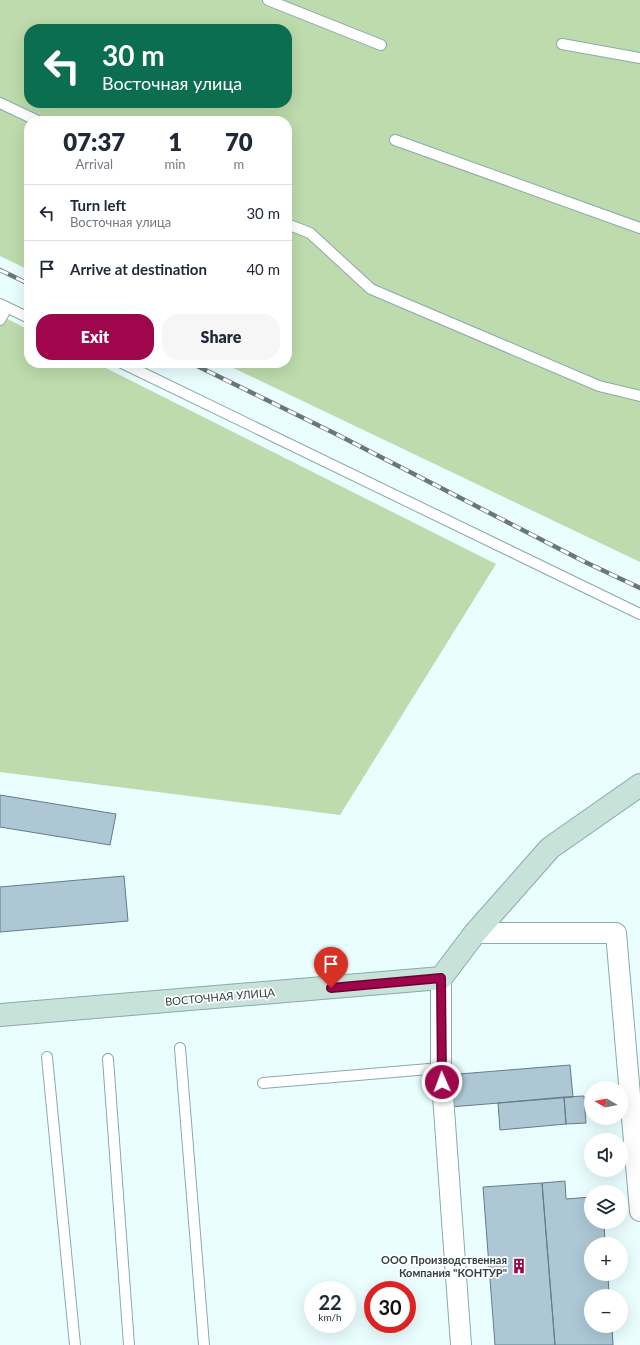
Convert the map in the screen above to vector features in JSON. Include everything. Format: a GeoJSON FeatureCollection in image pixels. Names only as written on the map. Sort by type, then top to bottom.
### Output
{"type":"FeatureCollection","features":[{"type":"Feature","properties":{"kind":"street"},"geometry":{"type":"LineString","coordinates":[[461,1345],[441,1068],[441,978],[475,933],[550,848],[640,786]]}},
{"type":"Feature","properties":{"kind":"street"},"geometry":{"type":"LineString","coordinates":[[475,933],[616,934],[640,1211]]}},
{"type":"Feature","properties":{"kind":"street","name":"ВОСТОЧНАЯ УЛИЦА"},"geometry":{"type":"LineString","coordinates":[[0,1015],[441,978]]}},
{"type":"Feature","properties":{"kind":"lane"},"geometry":{"type":"LineString","coordinates":[[268,0],[381,45]]}},
{"type":"Feature","properties":{"kind":"lane"},"geometry":{"type":"LineString","coordinates":[[562,44],[640,58]]}},
{"type":"Feature","properties":{"kind":"lane"},"geometry":{"type":"LineString","coordinates":[[0,103],[27,116]]}},
{"type":"Feature","properties":{"kind":"lane"},"geometry":{"type":"LineString","coordinates":[[394,140],[640,228]]}},
{"type":"Feature","properties":{"kind":"lane"},"geometry":{"type":"LineString","coordinates":[[292,226],[310,233],[371,289],[599,386],[640,396]]}},
{"type":"Feature","properties":{"kind":"lane"},"geometry":{"type":"LineString","coordinates":[[0,320],[3,306],[24,316]]}},
{"type":"Feature","properties":{"kind":"lane"},"geometry":{"type":"LineString","coordinates":[[132,368],[640,614]]}},
{"type":"Feature","properties":{"kind":"lane"},"geometry":{"type":"LineString","coordinates":[[180,1048],[204,1345]]}},
{"type":"Feature","properties":{"kind":"lane"},"geometry":{"type":"LineString","coordinates":[[47,1057],[75,1345]]}},
{"type":"Feature","properties":{"kind":"lane"},"geometry":{"type":"LineString","coordinates":[[108,1059],[129,1345]]}},
{"type":"Feature","properties":{"kind":"lane"},"geometry":{"type":"LineString","coordinates":[[263,1083],[441,1068]]}},
{"type":"Feature","properties":{"kind":"green space"},"geometry":{"type":"Polygon","coordinates":[[[0,0],[640,0],[640,562],[233,368],[292,368],[292,116],[24,116],[24,268],[0,256],[0,0]]]}},
{"type":"Feature","properties":{"kind":"green space"},"geometry":{"type":"Polygon","coordinates":[[[0,315],[24,327],[24,368],[106,368],[496,564],[340,815],[0,772],[0,315]]]}},
{"type":"Feature","properties":{"kind":"building"},"geometry":{"type":"Polygon","coordinates":[[[0,795],[116,814],[110,845],[0,827],[0,795]]]}},
{"type":"Feature","properties":{"kind":"building"},"geometry":{"type":"Polygon","coordinates":[[[124,876],[128,921],[0,932],[0,887],[124,876]]]}},
{"type":"Feature","properties":{"kind":"building"},"geometry":{"type":"Polygon","coordinates":[[[570,1065],[573,1097],[450,1107],[447,1075],[570,1065]]]}},
{"type":"Feature","properties":{"kind":"building"},"geometry":{"type":"Polygon","coordinates":[[[584,1096],[584,1123],[566,1124],[564,1097],[584,1096]]]}},
{"type":"Feature","properties":{"kind":"building"},"geometry":{"type":"Polygon","coordinates":[[[564,1097],[566,1124],[500,1130],[498,1103],[564,1097]]]}},
{"type":"Feature","properties":{"kind":"building"},"geometry":{"type":"Polygon","coordinates":[[[565,1181],[566,1199],[584,1198],[584,1229],[604,1229],[605,1237],[584,1237],[584,1281],[608,1281],[609,1289],[584,1289],[584,1333],[612,1333],[613,1345],[555,1345],[542,1183],[565,1181]]]}},
{"type":"Feature","properties":{"kind":"building","name":"ООО Производственная Компания \"КОНТУР\""},"geometry":{"type":"Polygon","coordinates":[[[542,1183],[555,1345],[495,1345],[483,1187],[542,1183]]]}},
{"type":"Feature","properties":{"kind":"railway"},"geometry":{"type":"LineString","coordinates":[[0,270],[24,282]]}},
{"type":"Feature","properties":{"kind":"railway"},"geometry":{"type":"LineString","coordinates":[[201,368],[338,435],[585,562],[640,588]]}},
{"type":"Feature","properties":{"kind":"place","name":"ООО Производственная Компания \"КОНТУР\""},"geometry":{"type":"Point","coordinates":[519,1266]}},
{"type":"Feature","properties":{"kind":"route"},"geometry":{"type":"LineString","coordinates":[[331,988],[441,978],[442,1082]]}}]}
